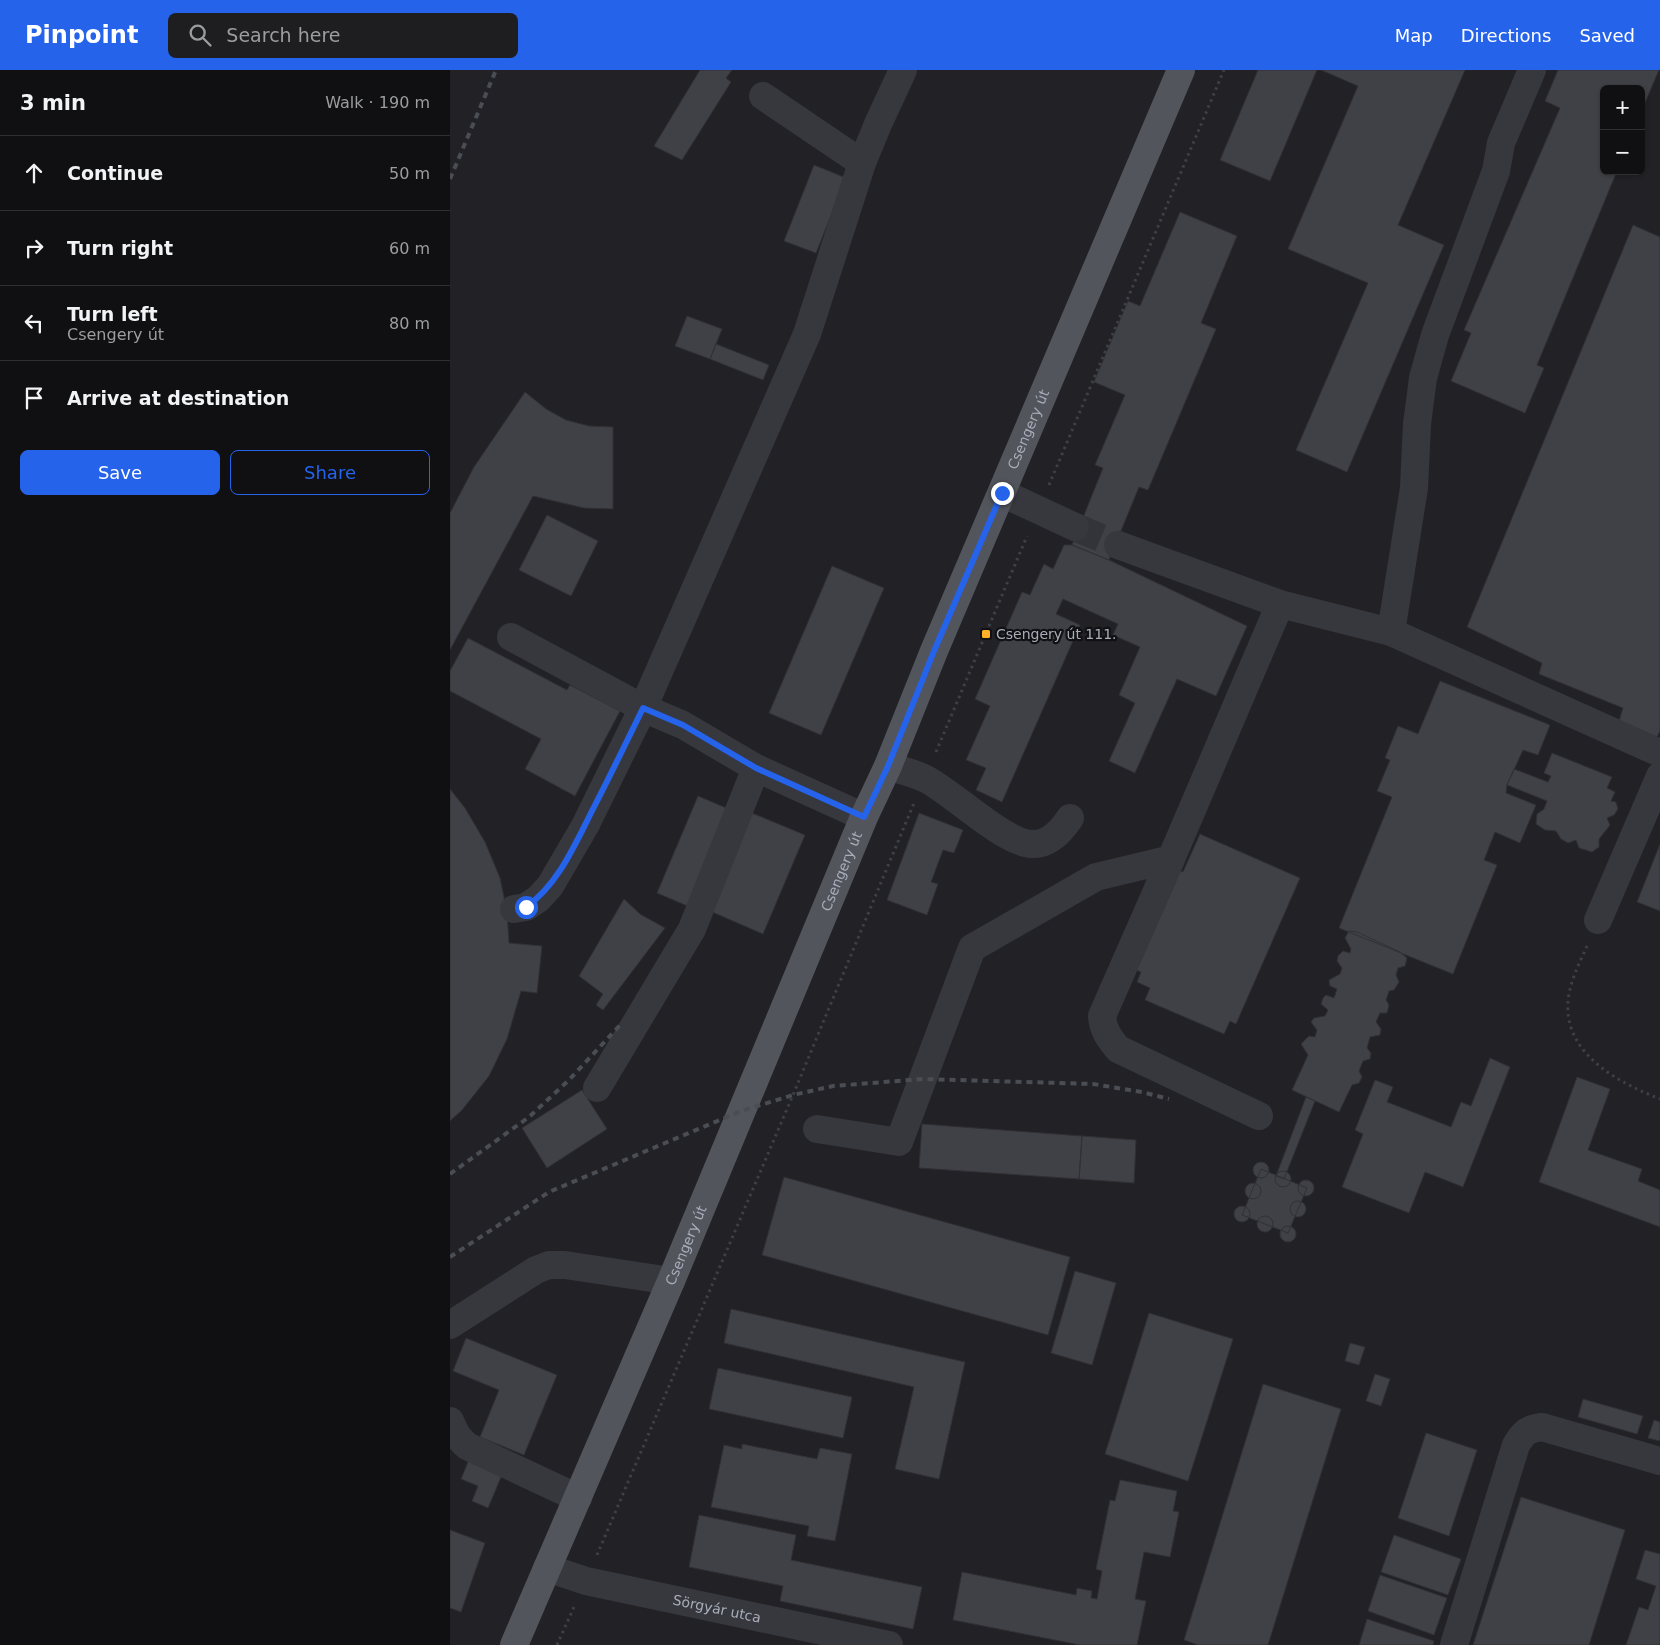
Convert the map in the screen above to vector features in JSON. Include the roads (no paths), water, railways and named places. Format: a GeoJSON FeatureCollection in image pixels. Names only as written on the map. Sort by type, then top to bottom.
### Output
{"type":"FeatureCollection","features":[{"type":"Feature","properties":{"kind":"main road","name":"Csengery út"},"geometry":{"type":"LineString","coordinates":[[514,1645],[671,1281],[864,817],[888,766],[934,651],[1180,70]]}},
{"type":"Feature","properties":{"kind":"street"},"geometry":{"type":"LineString","coordinates":[[514,910],[526,907],[550,886],[584,826],[643,708],[807,334],[862,164],[902,70]]}},
{"type":"Feature","properties":{"kind":"street"},"geometry":{"type":"LineString","coordinates":[[1391,632],[1414,488],[1417,424],[1423,378],[1434,335],[1496,171],[1501,143],[1532,70]]}},
{"type":"Feature","properties":{"kind":"street"},"geometry":{"type":"LineString","coordinates":[[763,96],[862,164]]}},
{"type":"Feature","properties":{"kind":"street"},"geometry":{"type":"LineString","coordinates":[[1002,493],[1074,527]]}},
{"type":"Feature","properties":{"kind":"street"},"geometry":{"type":"LineString","coordinates":[[1118,545],[1280,604],[1391,632],[1660,754]]}},
{"type":"Feature","properties":{"kind":"street"},"geometry":{"type":"LineString","coordinates":[[1259,1116],[1118,1049],[1108,1038],[1103,1027],[1102,1016],[1280,604]]}},
{"type":"Feature","properties":{"kind":"street"},"geometry":{"type":"LineString","coordinates":[[511,637],[643,708],[683,725],[756,768],[864,817]]}},
{"type":"Feature","properties":{"kind":"street"},"geometry":{"type":"LineString","coordinates":[[888,766],[925,778],[1016,841],[1035,844],[1046,841],[1058,834],[1070,818]]}},
{"type":"Feature","properties":{"kind":"street"},"geometry":{"type":"LineString","coordinates":[[597,1088],[692,928],[756,768]]}},
{"type":"Feature","properties":{"kind":"street"},"geometry":{"type":"LineString","coordinates":[[1598,920],[1660,776]]}},
{"type":"Feature","properties":{"kind":"street"},"geometry":{"type":"LineString","coordinates":[[817,1129],[899,1142],[972,948],[1096,877],[1171,859]]}},
{"type":"Feature","properties":{"kind":"street"},"geometry":{"type":"LineString","coordinates":[[450,1325],[536,1270],[549,1265],[565,1265],[671,1281]]}},
{"type":"Feature","properties":{"kind":"street"},"geometry":{"type":"LineString","coordinates":[[450,1421],[457,1436],[466,1446],[578,1498]]}},
{"type":"Feature","properties":{"kind":"street"},"geometry":{"type":"LineString","coordinates":[[1454,1645],[1516,1445],[1522,1435],[1530,1429],[1542,1428],[1660,1461]]}},
{"type":"Feature","properties":{"kind":"street","name":"Sörgyár utca"},"geometry":{"type":"LineString","coordinates":[[547,1568],[586,1581],[889,1645]]}},
{"type":"Feature","properties":{"kind":"tunnel"},"geometry":{"type":"LineString","coordinates":[[1075,527],[1118,545]]}},
{"type":"Feature","properties":{"kind":"railway"},"geometry":{"type":"LineString","coordinates":[[450,179],[496,70]]}},
{"type":"Feature","properties":{"kind":"railway"},"geometry":{"type":"LineString","coordinates":[[450,1174],[529,1117],[569,1080],[622,1023]]}},
{"type":"Feature","properties":{"kind":"railway"},"geometry":{"type":"LineString","coordinates":[[450,1257],[549,1192],[741,1111],[793,1095],[833,1086],[923,1079],[1093,1084],[1142,1092],[1169,1099]]}},
{"type":"Feature","properties":{"kind":"place","name":"Csengery út 111."},"geometry":{"type":"Point","coordinates":[986,634]}}]}
